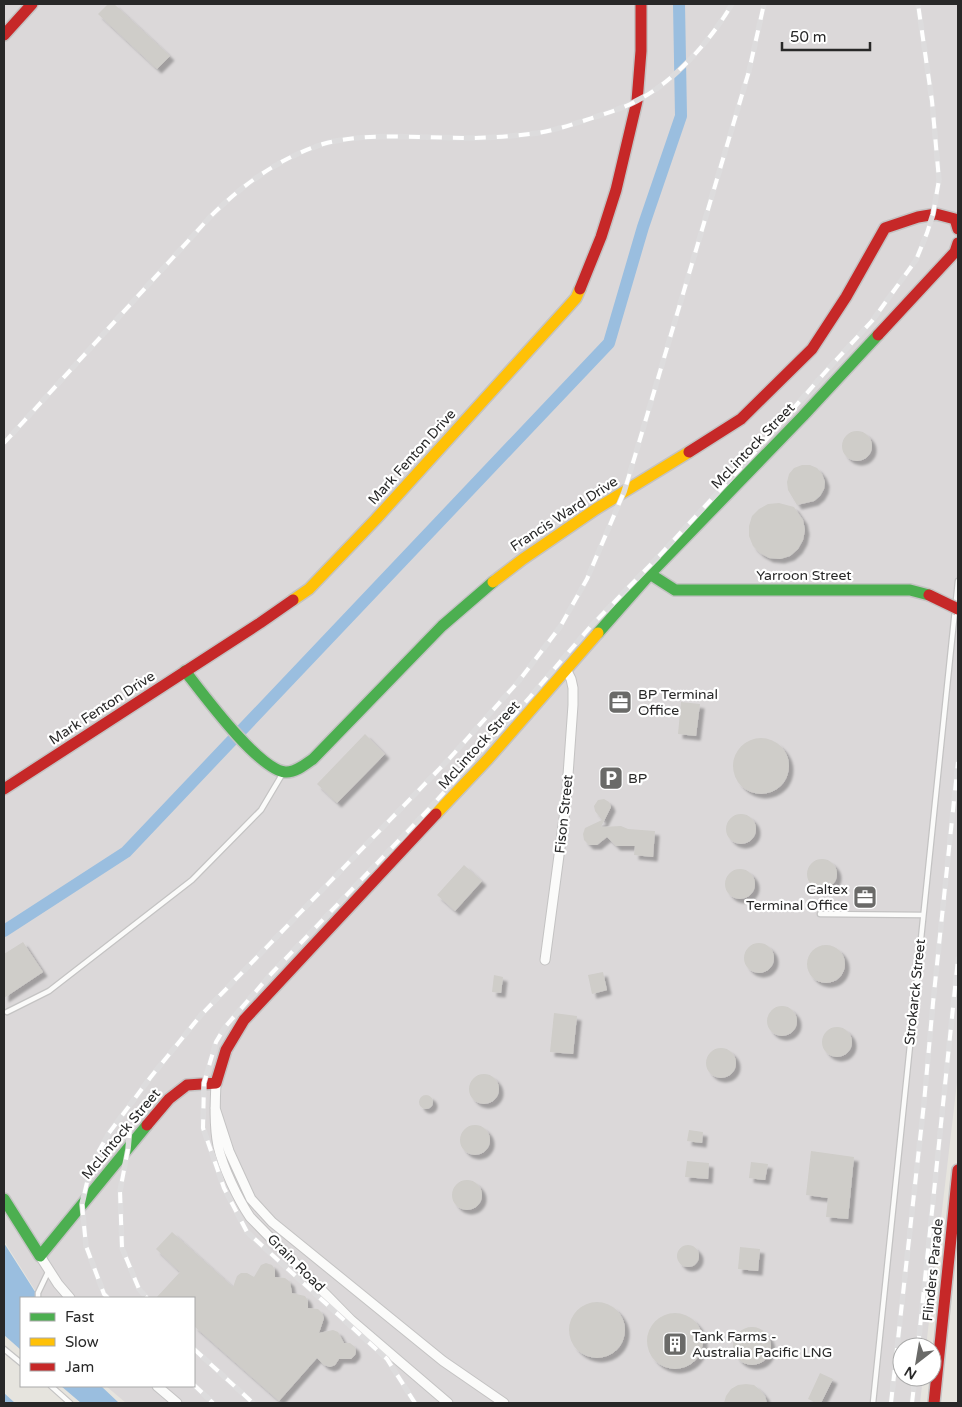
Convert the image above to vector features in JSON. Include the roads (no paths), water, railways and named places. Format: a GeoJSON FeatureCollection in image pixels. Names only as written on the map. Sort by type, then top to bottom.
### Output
{"type":"FeatureCollection","features":[{"type":"Feature","properties":{"kind":"street"},"geometry":{"type":"LineString","coordinates":[[4,35],[32,4]]}},
{"type":"Feature","properties":{"kind":"street","name":"Mark Fenton Drive"},"geometry":{"type":"LineString","coordinates":[[4,790],[309,589],[376,519],[576,298],[588,273],[616,190],[637,101],[641,51],[641,4]]}},
{"type":"Feature","properties":{"kind":"street","name":"Francis Ward Drive"},"geometry":{"type":"LineString","coordinates":[[284,772],[301,767],[312,759],[442,626],[482,590],[523,559],[596,509],[741,419],[812,349],[846,297],[885,228],[918,217],[936,214],[957,223]]}},
{"type":"Feature","properties":{"kind":"street","name":"McLintock Street"},"geometry":{"type":"LineString","coordinates":[[40,1256],[169,1099],[187,1085],[216,1082],[226,1050],[244,1020],[488,759],[650,574],[802,416],[957,248]]}},
{"type":"Feature","properties":{"kind":"street","name":"Yarroon Street"},"geometry":{"type":"LineString","coordinates":[[650,574],[675,590],[910,590],[929,595],[958,609]]}},
{"type":"Feature","properties":{"kind":"street","name":"Fison Street"},"geometry":{"type":"LineString","coordinates":[[545,960],[566,803],[573,715],[573,688],[566,669]]}},
{"type":"Feature","properties":{"kind":"street"},"geometry":{"type":"LineString","coordinates":[[185,671],[215,712],[259,758],[272,768],[284,772]]}},
{"type":"Feature","properties":{"kind":"street","name":"Grain Road"},"geometry":{"type":"LineString","coordinates":[[216,1082],[215,1108],[218,1146],[228,1176],[250,1217],[351,1320],[448,1403]]}},
{"type":"Feature","properties":{"kind":"street"},"geometry":{"type":"LineString","coordinates":[[215,1108],[229,1150],[251,1199],[272,1222],[443,1361],[504,1403]]}},
{"type":"Feature","properties":{"kind":"street","name":"Flinders Parade"},"geometry":{"type":"LineString","coordinates":[[934,1403],[958,1170]]}},
{"type":"Feature","properties":{"kind":"street"},"geometry":{"type":"LineString","coordinates":[[4,1199],[58,1284],[69,1297]]}},
{"type":"Feature","properties":{"kind":"street"},"geometry":{"type":"LineString","coordinates":[[158,1387],[176,1403]]}},
{"type":"Feature","properties":{"kind":"lane","name":"Strokarck Street"},"geometry":{"type":"LineString","coordinates":[[873,1403],[958,581]]}},
{"type":"Feature","properties":{"kind":"lane"},"geometry":{"type":"LineString","coordinates":[[7,1012],[49,991],[192,880],[261,810],[284,772]]}},
{"type":"Feature","properties":{"kind":"lane"},"geometry":{"type":"LineString","coordinates":[[820,914],[923,915]]}},
{"type":"Feature","properties":{"kind":"lane"},"geometry":{"type":"LineString","coordinates":[[38,1295],[49,1270]]}},
{"type":"Feature","properties":{"kind":"lane"},"geometry":{"type":"LineString","coordinates":[[4,1349],[20,1362]]}},
{"type":"Feature","properties":{"kind":"lane"},"geometry":{"type":"LineString","coordinates":[[52,1387],[70,1403]]}},
{"type":"Feature","properties":{"kind":"water"},"geometry":{"type":"Polygon","coordinates":[[[4,1243],[38,1297],[20,1297],[20,1387],[102,1387],[119,1403],[4,1403],[4,1243]]]}},
{"type":"Feature","properties":{"kind":"waterway"},"geometry":{"type":"LineString","coordinates":[[4,931],[126,852],[609,343],[643,227],[681,116],[679,4]]}},
{"type":"Feature","properties":{"kind":"railway"},"geometry":{"type":"LineString","coordinates":[[4,443],[210,217],[235,194],[276,165],[307,150],[339,140],[394,136],[475,138],[538,133],[572,125],[622,108],[652,92],[678,71],[703,45],[732,4]]}},
{"type":"Feature","properties":{"kind":"railway"},"geometry":{"type":"LineString","coordinates":[[107,1297],[104,1294],[86,1246],[82,1204],[91,1165],[109,1133],[201,1015],[449,759],[518,682],[560,627],[587,579],[624,492],[749,71],[764,4]]}},
{"type":"Feature","properties":{"kind":"railway"},"geometry":{"type":"LineString","coordinates":[[415,1403],[387,1359],[247,1232],[224,1188],[203,1128],[204,1083],[216,1042],[225,1027],[271,974],[428,810],[591,626],[757,450],[872,321],[916,260],[933,214],[939,180],[932,101],[918,4]]}},
{"type":"Feature","properties":{"kind":"railway"},"geometry":{"type":"LineString","coordinates":[[891,1403],[924,1103],[958,762]]}},
{"type":"Feature","properties":{"kind":"railway"},"geometry":{"type":"LineString","coordinates":[[919,1337],[958,959]]}},
{"type":"Feature","properties":{"kind":"railway"},"geometry":{"type":"LineString","coordinates":[[130,1127],[120,1191],[122,1248],[139,1289],[146,1297]]}},
{"type":"Feature","properties":{"kind":"railway"},"geometry":{"type":"LineString","coordinates":[[195,1350],[253,1403]]}},
{"type":"Feature","properties":{"kind":"railway"},"geometry":{"type":"LineString","coordinates":[[195,1386],[213,1403]]}},
{"type":"Feature","properties":{"kind":"railway"},"geometry":{"type":"LineString","coordinates":[[912,1403],[914,1387]]}},
{"type":"Feature","properties":{"kind":"place","name":"BP Terminal Office"},"geometry":{"type":"Point","coordinates":[620,702]}},
{"type":"Feature","properties":{"kind":"place","name":"BP"},"geometry":{"type":"Point","coordinates":[611,778]}},
{"type":"Feature","properties":{"kind":"place","name":"Caltex Terminal Office"},"geometry":{"type":"Point","coordinates":[865,897]}},
{"type":"Feature","properties":{"kind":"place","name":"Tank Farms - Australia Pacific LNG"},"geometry":{"type":"Point","coordinates":[675,1344]}}]}
